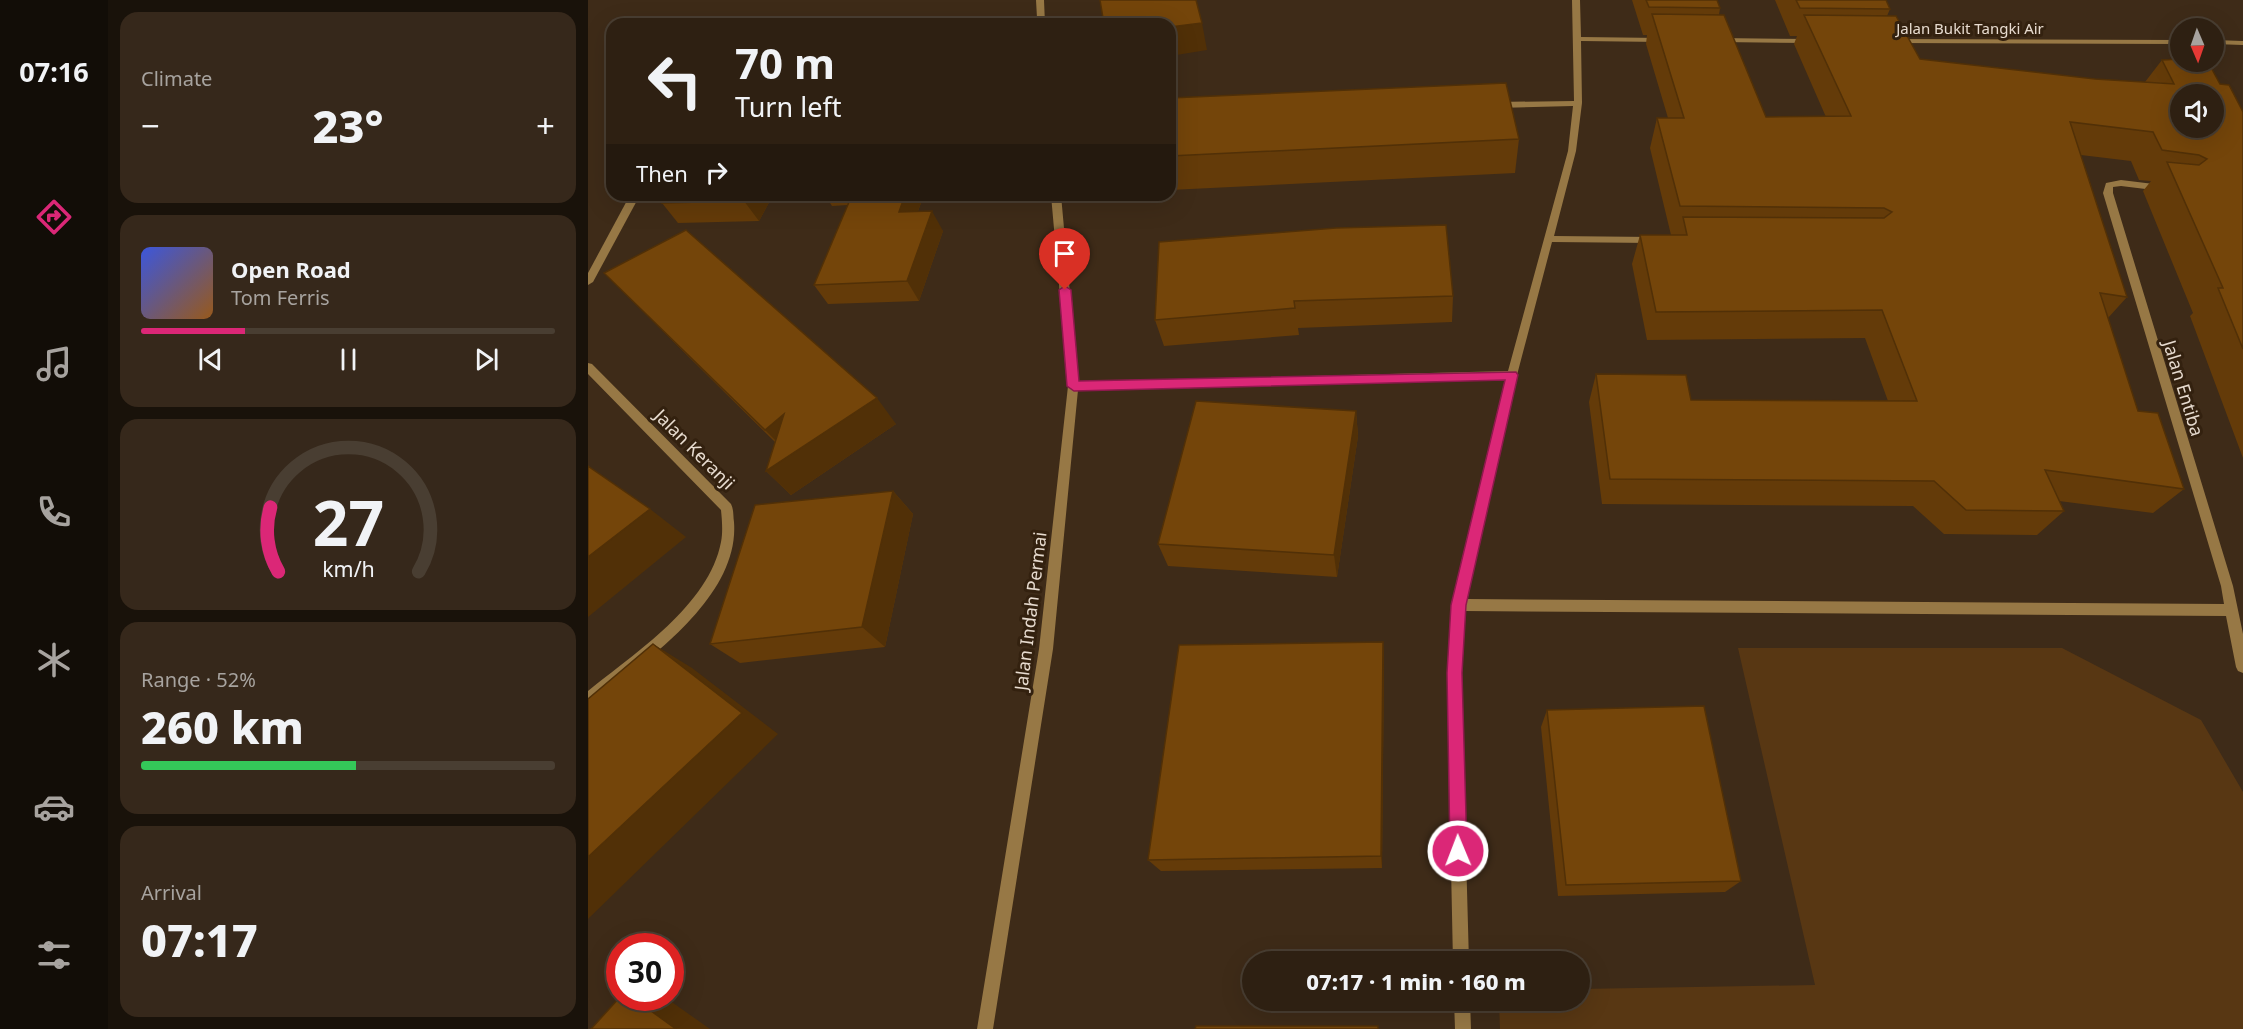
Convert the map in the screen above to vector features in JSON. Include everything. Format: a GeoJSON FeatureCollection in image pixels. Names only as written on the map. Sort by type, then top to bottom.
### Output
{"type":"FeatureCollection","features":[{"type":"Feature","properties":{"kind":"street"},"geometry":{"type":"LineString","coordinates":[[1040,0],[1040,18]]}},
{"type":"Feature","properties":{"kind":"street"},"geometry":{"type":"LineString","coordinates":[[1461,951],[1454,673],[1459,605],[1512,375],[1572,151],[1578,103],[1579,39],[1576,0]]}},
{"type":"Feature","properties":{"kind":"street"},"geometry":{"type":"LineString","coordinates":[[1579,39],[1673,40]]}},
{"type":"Feature","properties":{"kind":"street"},"geometry":{"type":"LineString","coordinates":[[1709,40],[1827,41]]}},
{"type":"Feature","properties":{"kind":"street","name":"Jalan Bukit Tangki Air"},"geometry":{"type":"LineString","coordinates":[[1886,41],[2170,42]]}},
{"type":"Feature","properties":{"kind":"street"},"geometry":{"type":"LineString","coordinates":[[2224,42],[2243,42]]}},
{"type":"Feature","properties":{"kind":"street"},"geometry":{"type":"LineString","coordinates":[[1485,106],[1578,103]]}},
{"type":"Feature","properties":{"kind":"street","name":"Jalan Entiba"},"geometry":{"type":"LineString","coordinates":[[2175,189],[2121,183],[2109,185],[2108,193],[2227,586],[2243,666]]}},
{"type":"Feature","properties":{"kind":"street"},"geometry":{"type":"LineString","coordinates":[[588,282],[632,201]]}},
{"type":"Feature","properties":{"kind":"street","name":"Jalan Indah Permai"},"geometry":{"type":"LineString","coordinates":[[985,1029],[1046,648],[1074,386],[1057,201]]}},
{"type":"Feature","properties":{"kind":"street"},"geometry":{"type":"LineString","coordinates":[[1549,239],[1667,240]]}},
{"type":"Feature","properties":{"kind":"street","name":"Jalan Keranji"},"geometry":{"type":"LineString","coordinates":[[588,367],[727,508],[728,544],[713,578],[693,610],[588,699]]}},
{"type":"Feature","properties":{"kind":"street"},"geometry":{"type":"LineString","coordinates":[[1074,386],[1512,375]]}},
{"type":"Feature","properties":{"kind":"street"},"geometry":{"type":"LineString","coordinates":[[1459,605],[2232,610]]}},
{"type":"Feature","properties":{"kind":"street"},"geometry":{"type":"LineString","coordinates":[[1462,1011],[1463,1029]]}},
{"type":"Feature","properties":{"kind":"shaded area"},"geometry":{"type":"Polygon","coordinates":[[[1738,648],[2062,648],[2201,720],[2243,792],[2243,1029],[1500,1029],[1499,1011],[1590,1011],[1590,989],[1815,985],[1738,648]]]}},
{"type":"Feature","properties":{"kind":"building"},"geometry":{"type":"Polygon","coordinates":[[[1100,0],[1196,0],[1202,23],[1176,26],[1176,18],[1103,18],[1100,0]]]}},
{"type":"Feature","properties":{"kind":"building"},"geometry":{"type":"Polygon","coordinates":[[[1646,0],[1717,0],[1720,8],[1649,7],[1646,0]]]}},
{"type":"Feature","properties":{"kind":"building"},"geometry":{"type":"Polygon","coordinates":[[[1796,0],[1886,0],[1890,9],[1800,8],[1796,0]]]}},
{"type":"Feature","properties":{"kind":"building"},"geometry":{"type":"Polygon","coordinates":[[[1652,14],[1724,15],[1766,117],[1851,116],[1804,15],[1896,16],[1920,59],[2095,79],[2174,84],[2170,84],[2170,138],[2224,138],[2224,84],[2229,85],[2243,112],[2243,349],[2218,288],[2223,288],[2167,162],[2199,165],[2207,159],[2199,155],[2162,150],[2153,132],[2070,122],[2127,297],[2100,293],[2138,411],[2158,413],[2184,489],[2045,470],[2064,511],[1966,510],[1934,481],[1610,479],[1596,374],[1686,375],[1691,400],[1917,401],[1882,310],[1656,312],[1640,235],[1687,235],[1683,217],[1884,218],[1892,212],[1884,208],[1680,206],[1657,118],[1684,118],[1652,14]]]}},
{"type":"Feature","properties":{"kind":"building"},"geometry":{"type":"Polygon","coordinates":[[[2162,60],[2170,60],[2170,72],[2213,72],[2220,84],[2174,84],[2162,60]]]}},
{"type":"Feature","properties":{"kind":"building"},"geometry":{"type":"Polygon","coordinates":[[[1506,83],[1519,139],[1176,156],[1176,98],[1506,83]]]}},
{"type":"Feature","properties":{"kind":"building"},"geometry":{"type":"Polygon","coordinates":[[[663,201],[744,201],[662,203],[663,201]]]}},
{"type":"Feature","properties":{"kind":"building"},"geometry":{"type":"Polygon","coordinates":[[[849,201],[903,201],[899,212],[932,211],[907,281],[814,285],[849,201]]]}},
{"type":"Feature","properties":{"kind":"building"},"geometry":{"type":"Polygon","coordinates":[[[1446,225],[1453,296],[1294,301],[1295,308],[1155,320],[1159,242],[1336,228],[1446,225]]]}},
{"type":"Feature","properties":{"kind":"building"},"geometry":{"type":"Polygon","coordinates":[[[686,230],[877,398],[766,471],[784,414],[765,430],[604,273],[686,230]]]}},
{"type":"Feature","properties":{"kind":"building"},"geometry":{"type":"Polygon","coordinates":[[[1196,401],[1356,411],[1334,555],[1158,544],[1196,401]]]}},
{"type":"Feature","properties":{"kind":"building"},"geometry":{"type":"Polygon","coordinates":[[[588,466],[650,509],[588,557],[588,466]]]}},
{"type":"Feature","properties":{"kind":"building"},"geometry":{"type":"Polygon","coordinates":[[[893,491],[862,627],[710,644],[755,505],[893,491]]]}},
{"type":"Feature","properties":{"kind":"building"},"geometry":{"type":"Polygon","coordinates":[[[1383,642],[1381,856],[1148,860],[1179,645],[1383,642]]]}},
{"type":"Feature","properties":{"kind":"building"},"geometry":{"type":"Polygon","coordinates":[[[653,644],[742,713],[588,857],[588,699],[653,644]]]}},
{"type":"Feature","properties":{"kind":"building"},"geometry":{"type":"Polygon","coordinates":[[[1704,706],[1741,881],[1566,885],[1547,710],[1704,706]]]}},
{"type":"Feature","properties":{"kind":"building"},"geometry":{"type":"Polygon","coordinates":[[[607,1011],[651,1011],[676,1029],[591,1029],[607,1011]]]}},
{"type":"Feature","properties":{"kind":"building"},"geometry":{"type":"Polygon","coordinates":[[[1196,1026],[1378,1026],[1378,1029],[1195,1029],[1196,1026]]]}},
{"type":"Feature","properties":{"kind":"route"},"geometry":{"type":"LineString","coordinates":[[1065,290],[1074,386],[1512,375],[1459,605],[1454,673],[1458,851]]}}]}
